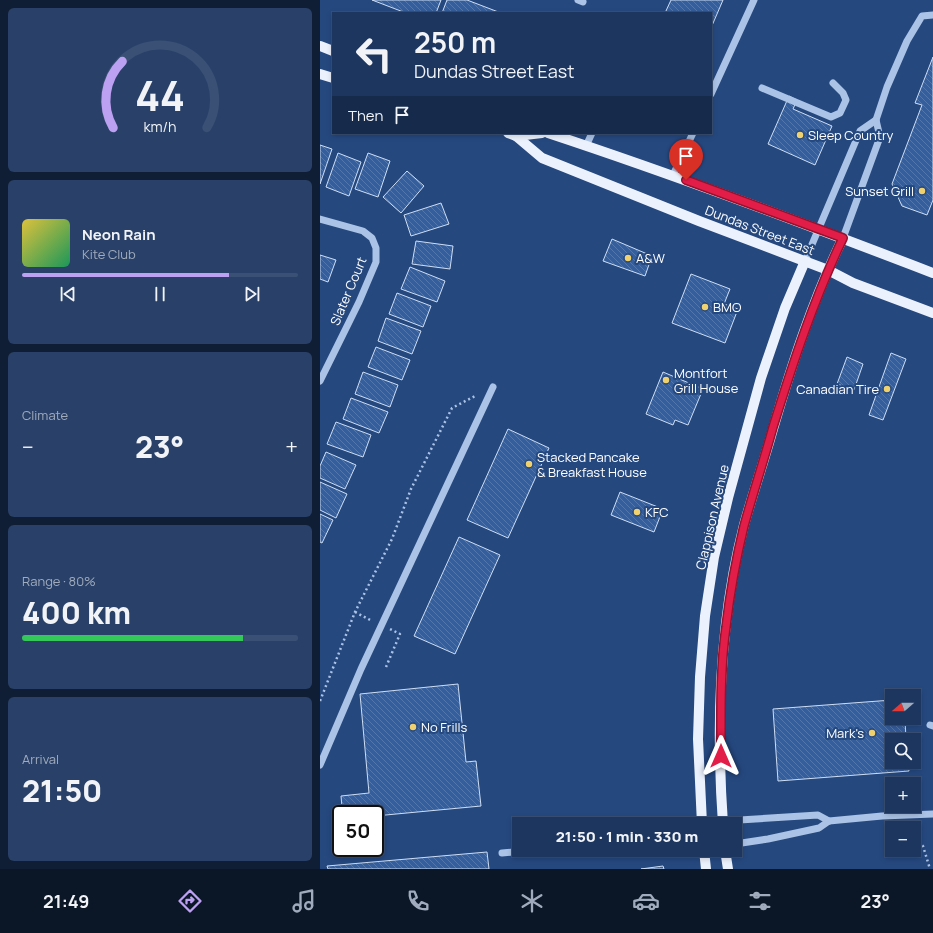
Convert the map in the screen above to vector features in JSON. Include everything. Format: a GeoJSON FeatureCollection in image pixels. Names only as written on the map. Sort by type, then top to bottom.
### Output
{"type":"FeatureCollection","features":[{"type":"Feature","properties":{"kind":"main road"},"geometry":{"type":"LineString","coordinates":[[320,46],[332,51]]}},
{"type":"Feature","properties":{"kind":"main road"},"geometry":{"type":"LineString","coordinates":[[320,74],[332,78]]}},
{"type":"Feature","properties":{"kind":"main road","name":"Dundas Street East"},"geometry":{"type":"LineString","coordinates":[[512,134],[542,158],[700,222],[828,270],[853,283],[933,313]]}},
{"type":"Feature","properties":{"kind":"main road","name":"Dundas Street East"},"geometry":{"type":"LineString","coordinates":[[551,134],[673,175],[933,273]]}},
{"type":"Feature","properties":{"kind":"main road"},"geometry":{"type":"LineString","coordinates":[[723,817],[721,687],[725,628],[734,574],[744,526],[788,378],[816,299],[843,238]]}},
{"type":"Feature","properties":{"kind":"main road","name":"Clappison Avenue"},"geometry":{"type":"LineString","coordinates":[[701,817],[698,739],[700,677],[705,616],[714,557],[728,498],[761,378],[785,308],[805,261]]}},
{"type":"Feature","properties":{"kind":"main road"},"geometry":{"type":"LineString","coordinates":[[705,857],[706,869]]}},
{"type":"Feature","properties":{"kind":"main road"},"geometry":{"type":"LineString","coordinates":[[726,857],[728,869]]}},
{"type":"Feature","properties":{"kind":"street"},"geometry":{"type":"LineString","coordinates":[[712,92],[754,0]]}},
{"type":"Feature","properties":{"kind":"street"},"geometry":{"type":"LineString","coordinates":[[843,238],[880,137],[876,120],[887,87],[907,41],[922,16],[933,15]]}},
{"type":"Feature","properties":{"kind":"street"},"geometry":{"type":"LineString","coordinates":[[762,88],[831,117],[840,114],[846,100],[844,93],[833,83]]}},
{"type":"Feature","properties":{"kind":"street","name":"Clappison Avenue"},"geometry":{"type":"LineString","coordinates":[[805,261],[860,131],[876,120]]}},
{"type":"Feature","properties":{"kind":"street"},"geometry":{"type":"LineString","coordinates":[[586,146],[592,134]]}},
{"type":"Feature","properties":{"kind":"street"},"geometry":{"type":"LineString","coordinates":[[673,175],[693,134]]}},
{"type":"Feature","properties":{"kind":"street","name":"Slater Court"},"geometry":{"type":"LineString","coordinates":[[320,219],[363,231],[372,238],[376,248],[376,262],[359,302],[320,381]]}},
{"type":"Feature","properties":{"kind":"street"},"geometry":{"type":"LineString","coordinates":[[320,765],[361,669],[493,387]]}},
{"type":"Feature","properties":{"kind":"street"},"geometry":{"type":"LineString","coordinates":[[742,821],[818,815],[829,820],[933,814]]}},
{"type":"Feature","properties":{"kind":"street"},"geometry":{"type":"LineString","coordinates":[[742,843],[820,828],[829,820]]}},
{"type":"Feature","properties":{"kind":"street"},"geometry":{"type":"LineString","coordinates":[[502,853],[512,852]]}},
{"type":"Feature","properties":{"kind":"path"},"geometry":{"type":"LineString","coordinates":[[320,700],[355,612],[392,539],[410,489],[452,408],[493,387]]}},
{"type":"Feature","properties":{"kind":"path"},"geometry":{"type":"LineString","coordinates":[[921,845],[923,846],[930,869]]}},
{"type":"Feature","properties":{"kind":"building"},"geometry":{"type":"Polygon","coordinates":[[[372,0],[441,0],[436,12],[403,12],[372,0]]]}},
{"type":"Feature","properties":{"kind":"building"},"geometry":{"type":"Polygon","coordinates":[[[447,0],[467,0],[498,12],[442,12],[447,0]]]}},
{"type":"Feature","properties":{"kind":"building"},"geometry":{"type":"Polygon","coordinates":[[[671,0],[723,0],[712,26],[712,12],[665,12],[671,0]]]}},
{"type":"Feature","properties":{"kind":"building"},"geometry":{"type":"Polygon","coordinates":[[[933,57],[933,200],[927,215],[902,206],[892,184],[922,105],[915,103],[933,57]]]}},
{"type":"Feature","properties":{"kind":"building","name":"Sleep Country"},"geometry":{"type":"Polygon","coordinates":[[[789,96],[797,100],[793,109],[832,126],[815,165],[768,144],[789,96]]]}},
{"type":"Feature","properties":{"kind":"building"},"geometry":{"type":"Polygon","coordinates":[[[320,145],[332,149],[320,184],[320,145]]]}},
{"type":"Feature","properties":{"kind":"building"},"geometry":{"type":"Polygon","coordinates":[[[338,153],[361,162],[349,196],[326,187],[338,153]]]}},
{"type":"Feature","properties":{"kind":"building"},"geometry":{"type":"Polygon","coordinates":[[[368,153],[390,161],[378,197],[355,189],[368,153]]]}},
{"type":"Feature","properties":{"kind":"building"},"geometry":{"type":"Polygon","coordinates":[[[407,171],[424,186],[401,213],[383,197],[407,171]]]}},
{"type":"Feature","properties":{"kind":"building"},"geometry":{"type":"Polygon","coordinates":[[[441,203],[449,224],[411,236],[404,215],[441,203]]]}},
{"type":"Feature","properties":{"kind":"building","name":"A&W"},"geometry":{"type":"Polygon","coordinates":[[[612,239],[652,256],[645,276],[603,261],[612,239]]]}},
{"type":"Feature","properties":{"kind":"building"},"geometry":{"type":"Polygon","coordinates":[[[416,241],[453,246],[450,269],[412,264],[416,241]]]}},
{"type":"Feature","properties":{"kind":"building"},"geometry":{"type":"Polygon","coordinates":[[[320,255],[336,260],[328,282],[320,279],[320,255]]]}},
{"type":"Feature","properties":{"kind":"building"},"geometry":{"type":"Polygon","coordinates":[[[410,267],[445,281],[437,302],[401,289],[410,267]]]}},
{"type":"Feature","properties":{"kind":"building","name":"BMO"},"geometry":{"type":"Polygon","coordinates":[[[691,274],[730,289],[724,304],[738,309],[725,343],[672,323],[691,274]]]}},
{"type":"Feature","properties":{"kind":"building"},"geometry":{"type":"Polygon","coordinates":[[[397,293],[431,306],[423,327],[389,314],[397,293]]]}},
{"type":"Feature","properties":{"kind":"building"},"geometry":{"type":"Polygon","coordinates":[[[386,318],[421,331],[412,354],[378,341],[386,318]]]}},
{"type":"Feature","properties":{"kind":"building"},"geometry":{"type":"Polygon","coordinates":[[[376,347],[410,360],[402,380],[368,367],[376,347]]]}},
{"type":"Feature","properties":{"kind":"building"},"geometry":{"type":"Polygon","coordinates":[[[891,353],[906,359],[883,420],[869,415],[891,353]]]}},
{"type":"Feature","properties":{"kind":"building"},"geometry":{"type":"Polygon","coordinates":[[[847,357],[863,364],[854,390],[837,384],[847,357]]]}},
{"type":"Feature","properties":{"kind":"building"},"geometry":{"type":"Polygon","coordinates":[[[363,372],[398,385],[390,407],[355,394],[363,372]]]}},
{"type":"Feature","properties":{"kind":"building"},"geometry":{"type":"Polygon","coordinates":[[[663,372],[703,389],[688,425],[675,420],[673,425],[646,414],[663,372]]]}},
{"type":"Feature","properties":{"kind":"building"},"geometry":{"type":"Polygon","coordinates":[[[351,398],[388,412],[379,433],[343,419],[351,398]]]}},
{"type":"Feature","properties":{"kind":"building"},"geometry":{"type":"Polygon","coordinates":[[[336,422],[371,435],[363,457],[327,444],[336,422]]]}},
{"type":"Feature","properties":{"kind":"building"},"geometry":{"type":"Polygon","coordinates":[[[508,429],[549,448],[508,538],[467,520],[508,429]]]}},
{"type":"Feature","properties":{"kind":"building"},"geometry":{"type":"Polygon","coordinates":[[[326,452],[356,465],[345,489],[320,478],[320,466],[326,452]]]}},
{"type":"Feature","properties":{"kind":"building"},"geometry":{"type":"Polygon","coordinates":[[[320,482],[347,494],[336,518],[320,510],[320,482]]]}},
{"type":"Feature","properties":{"kind":"building","name":"KFC"},"geometry":{"type":"Polygon","coordinates":[[[620,492],[663,509],[654,532],[611,515],[620,492]]]}},
{"type":"Feature","properties":{"kind":"building"},"geometry":{"type":"Polygon","coordinates":[[[320,514],[333,520],[322,543],[320,542],[320,514]]]}},
{"type":"Feature","properties":{"kind":"building"},"geometry":{"type":"Polygon","coordinates":[[[459,537],[500,555],[455,654],[414,636],[459,537]]]}},
{"type":"Feature","properties":{"kind":"building","name":"No Frills"},"geometry":{"type":"Polygon","coordinates":[[[458,684],[466,762],[476,761],[481,806],[384,815],[384,805],[342,805],[341,796],[369,793],[360,694],[458,684]]]}},
{"type":"Feature","properties":{"kind":"building"},"geometry":{"type":"Polygon","coordinates":[[[885,701],[885,725],[905,725],[906,733],[885,733],[885,769],[909,769],[909,771],[778,781],[773,709],[885,701]]]}},
{"type":"Feature","properties":{"kind":"building"},"geometry":{"type":"Polygon","coordinates":[[[487,852],[489,869],[328,869],[327,866],[487,852]]]}},
{"type":"Feature","properties":{"kind":"building"},"geometry":{"type":"Polygon","coordinates":[[[663,866],[664,869],[641,869],[663,866]]]}},
{"type":"Feature","properties":{"kind":"place","name":"Sleep Country"},"geometry":{"type":"Point","coordinates":[800,135]}},
{"type":"Feature","properties":{"kind":"place","name":"Sunset Grill"},"geometry":{"type":"Point","coordinates":[922,191]}},
{"type":"Feature","properties":{"kind":"place","name":"A&W"},"geometry":{"type":"Point","coordinates":[628,258]}},
{"type":"Feature","properties":{"kind":"place","name":"BMO"},"geometry":{"type":"Point","coordinates":[705,307]}},
{"type":"Feature","properties":{"kind":"place","name":"Montfort Grill House"},"geometry":{"type":"Point","coordinates":[666,380]}},
{"type":"Feature","properties":{"kind":"place","name":"Canadian Tire"},"geometry":{"type":"Point","coordinates":[887,389]}},
{"type":"Feature","properties":{"kind":"place","name":"Stacked Pancake & Breakfast House"},"geometry":{"type":"Point","coordinates":[529,464]}},
{"type":"Feature","properties":{"kind":"place","name":"KFC"},"geometry":{"type":"Point","coordinates":[637,512]}},
{"type":"Feature","properties":{"kind":"place","name":"No Frills"},"geometry":{"type":"Point","coordinates":[413,727]}},
{"type":"Feature","properties":{"kind":"place","name":"Mark's"},"geometry":{"type":"Point","coordinates":[872,733]}},
{"type":"Feature","properties":{"kind":"route"},"geometry":{"type":"LineString","coordinates":[[686,180],[843,238],[816,299],[788,378],[744,526],[725,628],[721,687],[721,756]]}}]}
